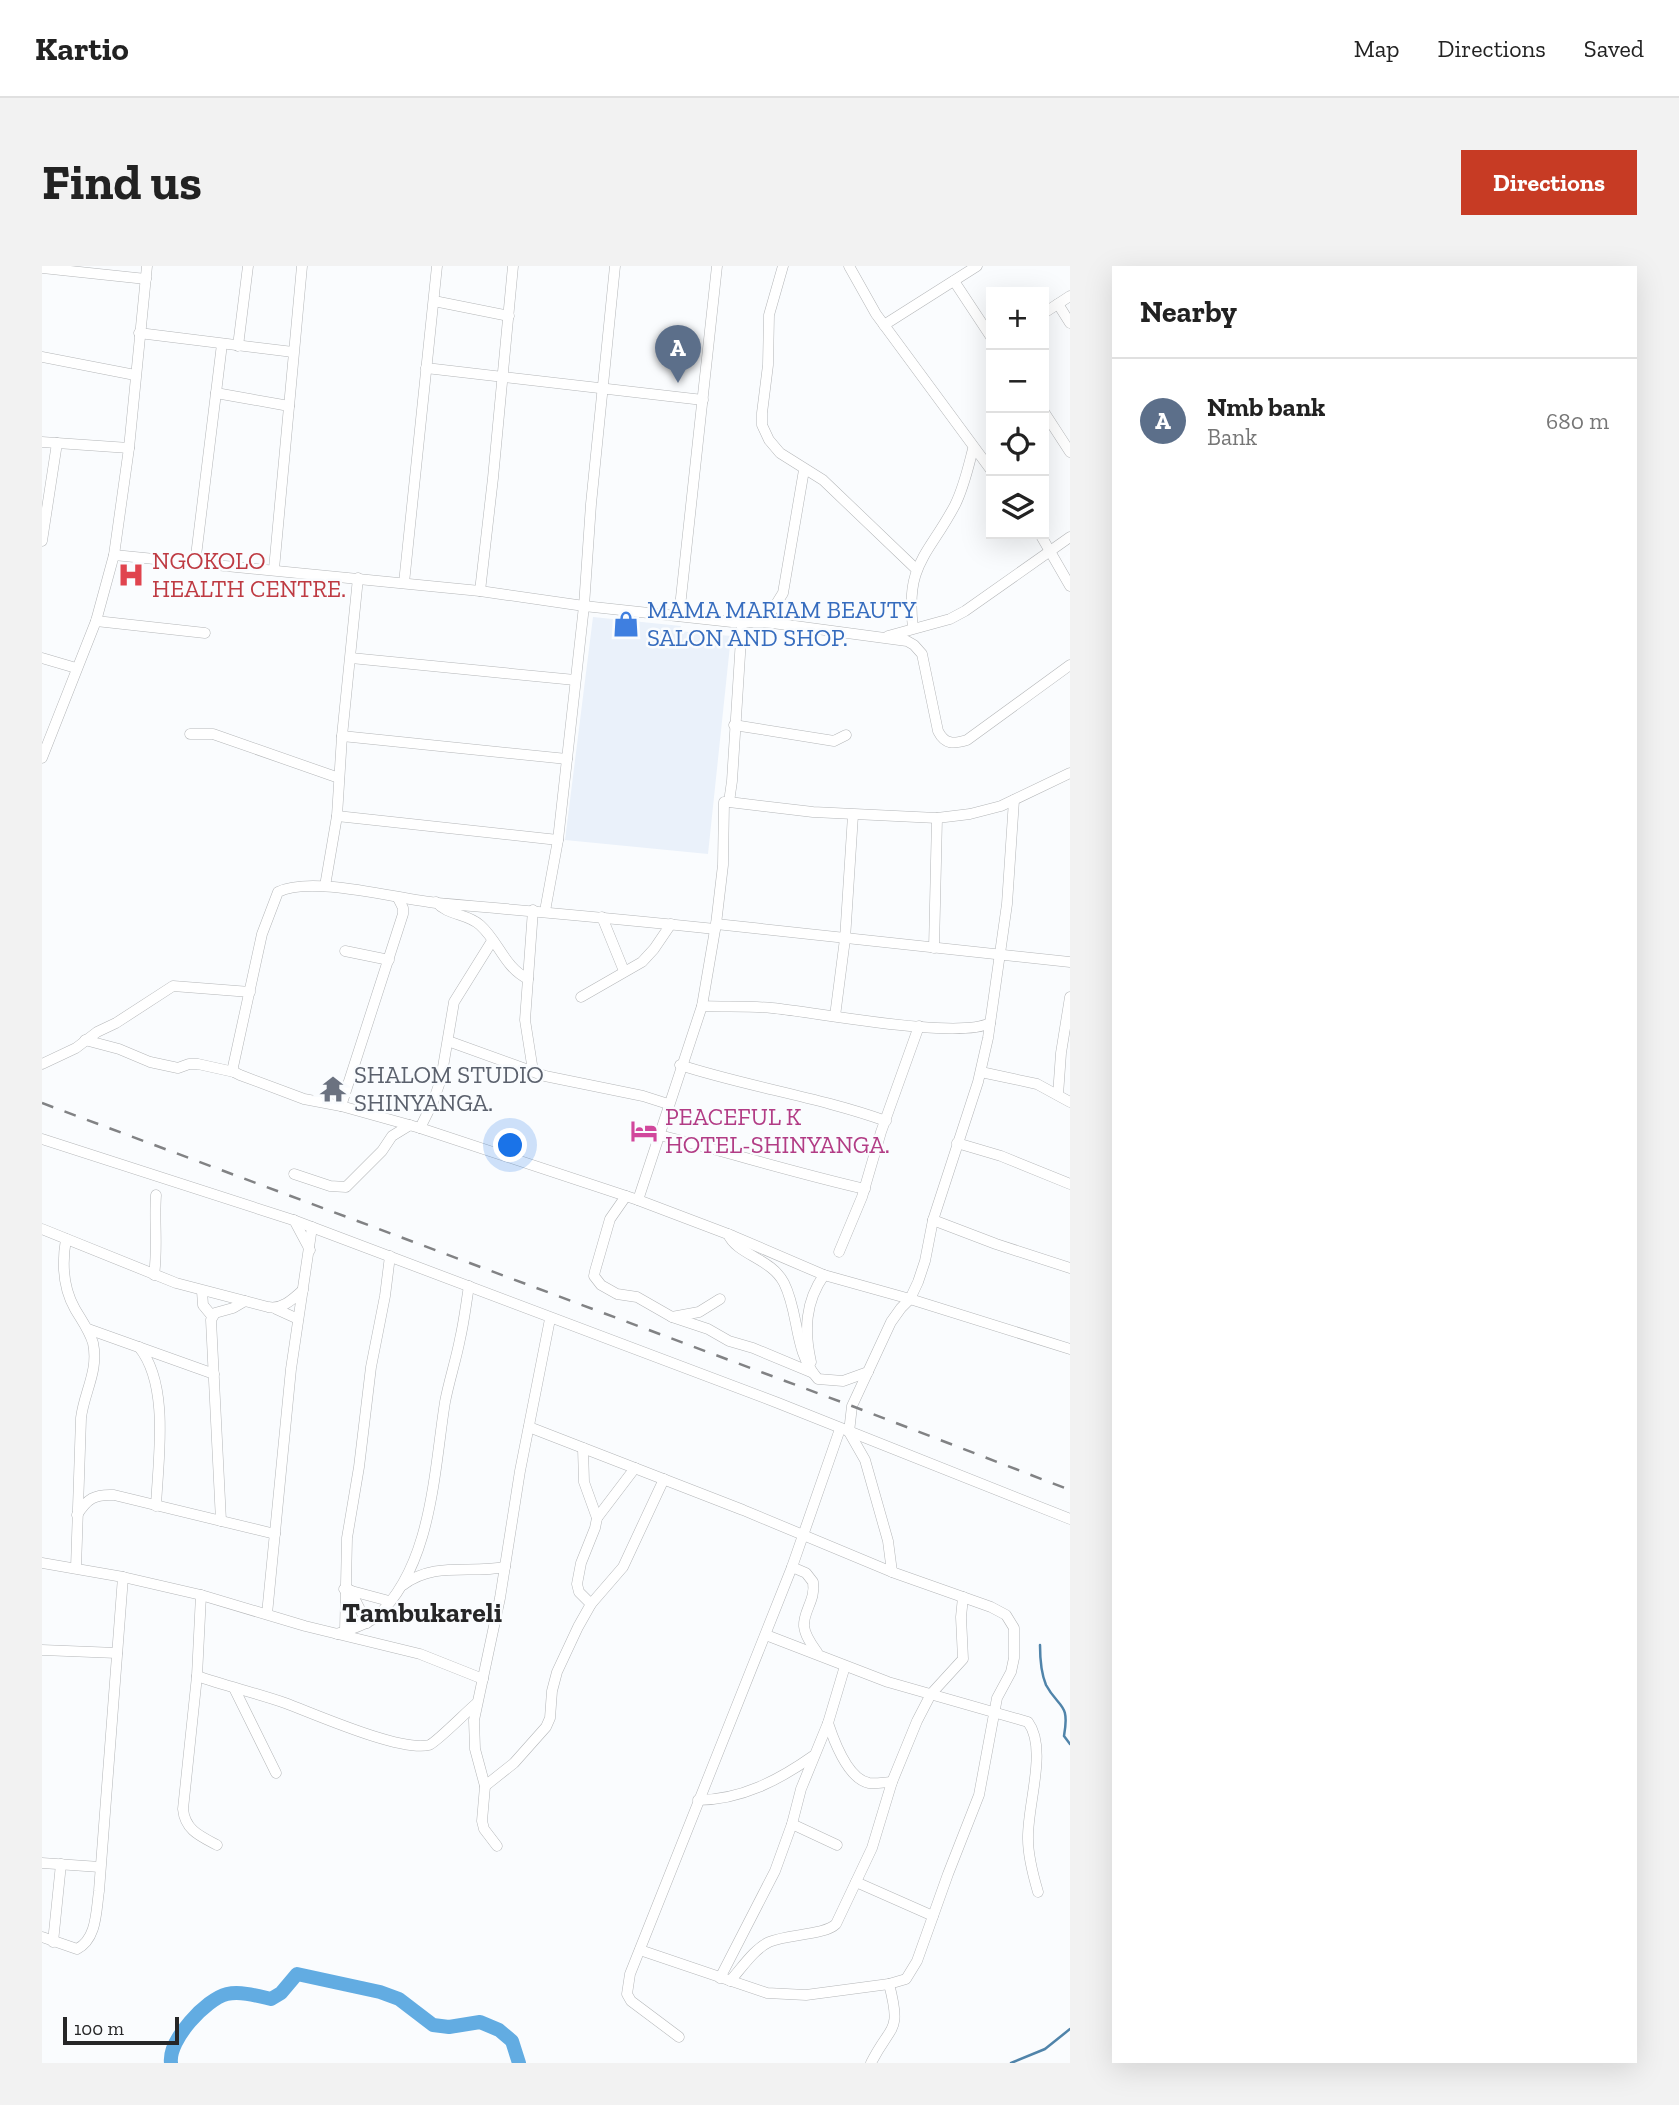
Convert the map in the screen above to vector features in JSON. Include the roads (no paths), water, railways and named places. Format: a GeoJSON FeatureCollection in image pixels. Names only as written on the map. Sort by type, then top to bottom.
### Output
{"type":"FeatureCollection","features":[{"type":"Feature","properties":{"kind":"street"},"geometry":{"type":"LineString","coordinates":[[42,758],[96,621],[114,555],[129,447],[147,266]]}},
{"type":"Feature","properties":{"kind":"street"},"geometry":{"type":"LineString","coordinates":[[239,346],[247,266]]}},
{"type":"Feature","properties":{"kind":"street"},"geometry":{"type":"LineString","coordinates":[[274,569],[302,266]]}},
{"type":"Feature","properties":{"kind":"street"},"geometry":{"type":"LineString","coordinates":[[404,583],[437,266]]}},
{"type":"Feature","properties":{"kind":"street"},"geometry":{"type":"LineString","coordinates":[[480,591],[513,266]]}},
{"type":"Feature","properties":{"kind":"street"},"geometry":{"type":"LineString","coordinates":[[545,911],[558,841],[576,680],[615,266]]}},
{"type":"Feature","properties":{"kind":"street"},"geometry":{"type":"LineString","coordinates":[[679,616],[717,266]]}},
{"type":"Feature","properties":{"kind":"street"},"geometry":{"type":"LineString","coordinates":[[783,266],[769,315],[762,425],[769,440],[780,453],[823,480],[916,569]]}},
{"type":"Feature","properties":{"kind":"street"},"geometry":{"type":"LineString","coordinates":[[849,266],[884,325],[986,464]]}},
{"type":"Feature","properties":{"kind":"street"},"geometry":{"type":"LineString","coordinates":[[884,325],[977,266]]}},
{"type":"Feature","properties":{"kind":"street"},"geometry":{"type":"LineString","coordinates":[[42,268],[146,279]]}},
{"type":"Feature","properties":{"kind":"street"},"geometry":{"type":"LineString","coordinates":[[954,281],[986,329]]}},
{"type":"Feature","properties":{"kind":"street"},"geometry":{"type":"LineString","coordinates":[[1049,310],[1070,296]]}},
{"type":"Feature","properties":{"kind":"street"},"geometry":{"type":"LineString","coordinates":[[434,301],[509,316]]}},
{"type":"Feature","properties":{"kind":"street"},"geometry":{"type":"LineString","coordinates":[[1058,304],[1070,323]]}},
{"type":"Feature","properties":{"kind":"street"},"geometry":{"type":"LineString","coordinates":[[139,333],[293,352]]}},
{"type":"Feature","properties":{"kind":"street"},"geometry":{"type":"LineString","coordinates":[[195,564],[222,344]]}},
{"type":"Feature","properties":{"kind":"street"},"geometry":{"type":"LineString","coordinates":[[42,356],[135,375]]}},
{"type":"Feature","properties":{"kind":"street"},"geometry":{"type":"LineString","coordinates":[[426,368],[704,400]]}},
{"type":"Feature","properties":{"kind":"street"},"geometry":{"type":"LineString","coordinates":[[216,393],[289,406]]}},
{"type":"Feature","properties":{"kind":"street"},"geometry":{"type":"LineString","coordinates":[[1045,413],[1070,452]]}},
{"type":"Feature","properties":{"kind":"street"},"geometry":{"type":"LineString","coordinates":[[42,442],[129,447]]}},
{"type":"Feature","properties":{"kind":"street"},"geometry":{"type":"LineString","coordinates":[[42,541],[57,443]]}},
{"type":"Feature","properties":{"kind":"street"},"geometry":{"type":"LineString","coordinates":[[913,628],[911,589],[916,569],[958,497],[974,449]]}},
{"type":"Feature","properties":{"kind":"street"},"geometry":{"type":"LineString","coordinates":[[765,622],[783,593],[804,470]]}},
{"type":"Feature","properties":{"kind":"street"},"geometry":{"type":"LineString","coordinates":[[887,637],[950,619],[965,611],[1070,537]]}},
{"type":"Feature","properties":{"kind":"street"},"geometry":{"type":"LineString","coordinates":[[1043,539],[1070,586]]}},
{"type":"Feature","properties":{"kind":"street"},"geometry":{"type":"LineString","coordinates":[[114,555],[274,569],[480,591],[584,606],[742,623],[765,622],[887,637],[914,645],[922,654],[938,731],[949,743],[957,744],[967,740],[1070,665]]}},
{"type":"Feature","properties":{"kind":"street"},"geometry":{"type":"LineString","coordinates":[[325,886],[337,817],[342,736],[358,578]]}},
{"type":"Feature","properties":{"kind":"street"},"geometry":{"type":"LineString","coordinates":[[96,621],[205,633]]}},
{"type":"Feature","properties":{"kind":"street"},"geometry":{"type":"LineString","coordinates":[[729,802],[742,623]]}},
{"type":"Feature","properties":{"kind":"street"},"geometry":{"type":"LineString","coordinates":[[42,658],[76,668]]}},
{"type":"Feature","properties":{"kind":"street"},"geometry":{"type":"LineString","coordinates":[[351,658],[576,680]]}},
{"type":"Feature","properties":{"kind":"street"},"geometry":{"type":"LineString","coordinates":[[734,725],[834,741],[846,735]]}},
{"type":"Feature","properties":{"kind":"street"},"geometry":{"type":"LineString","coordinates":[[190,734],[213,734],[339,778]]}},
{"type":"Feature","properties":{"kind":"street"},"geometry":{"type":"LineString","coordinates":[[342,736],[567,759]]}},
{"type":"Feature","properties":{"kind":"street"},"geometry":{"type":"LineString","coordinates":[[638,1200],[680,1065],[702,1006],[723,865],[724,802],[853,815],[937,818],[970,814],[1001,806],[1070,773]]}},
{"type":"Feature","properties":{"kind":"street"},"geometry":{"type":"LineString","coordinates":[[679,2037],[642,2010],[627,1993],[630,1974],[766,1634],[852,1406],[891,1322],[910,1299],[925,1261],[933,1220],[981,1072],[1007,904],[1014,800]]}},
{"type":"Feature","properties":{"kind":"street"},"geometry":{"type":"LineString","coordinates":[[835,1016],[845,939],[853,815]]}},
{"type":"Feature","properties":{"kind":"street"},"geometry":{"type":"LineString","coordinates":[[337,817],[558,841]]}},
{"type":"Feature","properties":{"kind":"street"},"geometry":{"type":"LineString","coordinates":[[934,948],[937,818]]}},
{"type":"Feature","properties":{"kind":"street"},"geometry":{"type":"LineString","coordinates":[[234,1072],[262,934],[278,892],[287,888],[325,886],[436,902],[1070,962]]}},
{"type":"Feature","properties":{"kind":"street"},"geometry":{"type":"LineString","coordinates":[[341,1106],[403,914],[398,898]]}},
{"type":"Feature","properties":{"kind":"street"},"geometry":{"type":"LineString","coordinates":[[436,902],[441,908],[479,923],[511,968],[528,979]]}},
{"type":"Feature","properties":{"kind":"street"},"geometry":{"type":"LineString","coordinates":[[533,910],[525,1020],[533,1071]]}},
{"type":"Feature","properties":{"kind":"street"},"geometry":{"type":"LineString","coordinates":[[602,917],[624,971]]}},
{"type":"Feature","properties":{"kind":"street"},"geometry":{"type":"LineString","coordinates":[[581,997],[647,958],[671,924]]}},
{"type":"Feature","properties":{"kind":"street"},"geometry":{"type":"LineString","coordinates":[[294,1174],[330,1186],[346,1187],[382,1151],[392,1136],[415,1127],[433,1102],[446,1059],[454,1002],[492,941]]}},
{"type":"Feature","properties":{"kind":"street"},"geometry":{"type":"LineString","coordinates":[[345,951],[388,960]]}},
{"type":"Feature","properties":{"kind":"street"},"geometry":{"type":"LineString","coordinates":[[42,1064],[76,1048],[173,986],[250,992]]}},
{"type":"Feature","properties":{"kind":"street"},"geometry":{"type":"LineString","coordinates":[[1058,1095],[1061,1052],[1070,997]]}},
{"type":"Feature","properties":{"kind":"street"},"geometry":{"type":"LineString","coordinates":[[702,1006],[770,1008],[919,1026],[975,1028],[990,1023]]}},
{"type":"Feature","properties":{"kind":"street"},"geometry":{"type":"LineString","coordinates":[[839,1252],[864,1189],[919,1026]]}},
{"type":"Feature","properties":{"kind":"street"},"geometry":{"type":"LineString","coordinates":[[85,1040],[150,1062],[177,1068],[198,1064],[234,1072],[304,1100],[341,1106],[415,1127],[638,1200],[824,1275],[1070,1349]]}},
{"type":"Feature","properties":{"kind":"street"},"geometry":{"type":"LineString","coordinates":[[448,1041],[561,1080],[643,1096],[668,1104]]}},
{"type":"Feature","properties":{"kind":"street"},"geometry":{"type":"LineString","coordinates":[[680,1065],[743,1084],[850,1108],[886,1121]]}},
{"type":"Feature","properties":{"kind":"street"},"geometry":{"type":"LineString","coordinates":[[981,1072],[1037,1084],[1070,1102]]}},
{"type":"Feature","properties":{"kind":"street"},"geometry":{"type":"LineString","coordinates":[[659,1135],[864,1189]]}},
{"type":"Feature","properties":{"kind":"street"},"geometry":{"type":"LineString","coordinates":[[42,1139],[312,1227],[550,1319],[692,1370],[1070,1520]]}},
{"type":"Feature","properties":{"kind":"street"},"geometry":{"type":"LineString","coordinates":[[957,1143],[1001,1156],[1070,1184]]}},
{"type":"Feature","properties":{"kind":"street"},"geometry":{"type":"LineString","coordinates":[[154,1275],[157,1245],[154,1215],[156,1195]]}},
{"type":"Feature","properties":{"kind":"street"},"geometry":{"type":"LineString","coordinates":[[626,1196],[610,1219],[594,1276],[597,1281],[608,1290],[637,1297],[672,1317],[708,1329],[729,1341],[813,1373]]}},
{"type":"Feature","properties":{"kind":"street"},"geometry":{"type":"LineString","coordinates":[[293,1220],[310,1250]]}},
{"type":"Feature","properties":{"kind":"street"},"geometry":{"type":"LineString","coordinates":[[933,1220],[1070,1268]]}},
{"type":"Feature","properties":{"kind":"street"},"geometry":{"type":"LineString","coordinates":[[267,1614],[285,1424],[312,1227]]}},
{"type":"Feature","properties":{"kind":"street"},"geometry":{"type":"LineString","coordinates":[[42,1228],[154,1275],[202,1291],[276,1309],[298,1319]]}},
{"type":"Feature","properties":{"kind":"street"},"geometry":{"type":"LineString","coordinates":[[727,1234],[737,1246],[773,1268],[782,1281],[790,1299],[801,1352],[818,1379],[843,1381],[868,1372]]}},
{"type":"Feature","properties":{"kind":"street"},"geometry":{"type":"LineString","coordinates":[[66,1239],[63,1266],[69,1294],[74,1308],[88,1329],[93,1345],[94,1364],[81,1418],[76,1568]]}},
{"type":"Feature","properties":{"kind":"street"},"geometry":{"type":"LineString","coordinates":[[341,1633],[347,1590],[345,1561],[350,1517],[390,1256]]}},
{"type":"Feature","properties":{"kind":"street"},"geometry":{"type":"LineString","coordinates":[[813,1373],[807,1345],[807,1315],[816,1287],[824,1275]]}},
{"type":"Feature","properties":{"kind":"street"},"geometry":{"type":"LineString","coordinates":[[341,1633],[367,1623],[379,1614],[400,1587],[420,1543],[428,1514],[446,1398],[461,1336],[469,1286]]}},
{"type":"Feature","properties":{"kind":"street"},"geometry":{"type":"LineString","coordinates":[[276,1309],[303,1289]]}},
{"type":"Feature","properties":{"kind":"street"},"geometry":{"type":"LineString","coordinates":[[202,1291],[203,1305],[212,1315],[221,1521]]}},
{"type":"Feature","properties":{"kind":"street"},"geometry":{"type":"LineString","coordinates":[[672,1317],[699,1312],[720,1299]]}},
{"type":"Feature","properties":{"kind":"street"},"geometry":{"type":"LineString","coordinates":[[212,1315],[245,1301]]}},
{"type":"Feature","properties":{"kind":"street"},"geometry":{"type":"LineString","coordinates":[[497,1846],[484,1829],[482,1821],[485,1786],[474,1736],[477,1702],[505,1567],[528,1427],[550,1319]]}},
{"type":"Feature","properties":{"kind":"street"},"geometry":{"type":"LineString","coordinates":[[88,1329],[214,1374]]}},
{"type":"Feature","properties":{"kind":"street"},"geometry":{"type":"LineString","coordinates":[[138,1347],[153,1375],[159,1416],[156,1506]]}},
{"type":"Feature","properties":{"kind":"street"},"geometry":{"type":"LineString","coordinates":[[528,1427],[804,1534],[892,1572],[1001,1612],[1014,1628],[1014,1658],[1011,1672],[997,1698],[979,1795],[912,1972],[906,1979],[889,1984],[799,1996],[767,1993],[640,1950]]}},
{"type":"Feature","properties":{"kind":"street"},"geometry":{"type":"LineString","coordinates":[[845,1430],[865,1460],[888,1541],[892,1572]]}},
{"type":"Feature","properties":{"kind":"street"},"geometry":{"type":"LineString","coordinates":[[583,1448],[584,1482],[597,1518]]}},
{"type":"Feature","properties":{"kind":"street"},"geometry":{"type":"LineString","coordinates":[[591,1604],[579,1592],[577,1584],[581,1563],[597,1518],[635,1468]]}},
{"type":"Feature","properties":{"kind":"street"},"geometry":{"type":"LineString","coordinates":[[485,1786],[514,1763],[546,1727],[558,1672],[591,1604],[623,1567],[664,1479]]}},
{"type":"Feature","properties":{"kind":"street"},"geometry":{"type":"LineString","coordinates":[[76,1516],[90,1498],[114,1495],[275,1534]]}},
{"type":"Feature","properties":{"kind":"street"},"geometry":{"type":"LineString","coordinates":[[42,1563],[123,1577],[201,1595],[420,1654],[483,1679]]}},
{"type":"Feature","properties":{"kind":"street"},"geometry":{"type":"LineString","coordinates":[[400,1587],[426,1572],[442,1568],[505,1567]]}},
{"type":"Feature","properties":{"kind":"street"},"geometry":{"type":"LineString","coordinates":[[792,1567],[806,1573],[813,1582],[813,1601],[804,1630],[817,1653]]}},
{"type":"Feature","properties":{"kind":"street"},"geometry":{"type":"LineString","coordinates":[[42,1937],[78,1949],[85,1946],[90,1939],[94,1924],[123,1577]]}},
{"type":"Feature","properties":{"kind":"street"},"geometry":{"type":"LineString","coordinates":[[347,1590],[389,1601]]}},
{"type":"Feature","properties":{"kind":"street"},"geometry":{"type":"LineString","coordinates":[[347,1590],[367,1623]]}},
{"type":"Feature","properties":{"kind":"street"},"geometry":{"type":"LineString","coordinates":[[201,1595],[197,1676],[183,1814],[193,1832],[217,1845]]}},
{"type":"Feature","properties":{"kind":"street"},"geometry":{"type":"LineString","coordinates":[[725,1980],[766,1944],[803,1933],[827,1931],[836,1924],[872,1849],[892,1782],[917,1721],[931,1694],[963,1659],[963,1597]]}},
{"type":"Feature","properties":{"kind":"street"},"geometry":{"type":"LineString","coordinates":[[766,1634],[898,1686],[1028,1722],[1037,1739],[1028,1815],[1028,1840],[1031,1867],[1038,1892]]}},
{"type":"Feature","properties":{"kind":"street"},"geometry":{"type":"LineString","coordinates":[[42,1650],[117,1653]]}},
{"type":"Feature","properties":{"kind":"street"},"geometry":{"type":"LineString","coordinates":[[725,1980],[775,1871],[801,1789],[828,1723],[845,1666]]}},
{"type":"Feature","properties":{"kind":"street"},"geometry":{"type":"LineString","coordinates":[[197,1676],[287,1704],[350,1728],[420,1746],[434,1742],[477,1702]]}},
{"type":"Feature","properties":{"kind":"street"},"geometry":{"type":"LineString","coordinates":[[234,1688],[276,1773]]}},
{"type":"Feature","properties":{"kind":"street"},"geometry":{"type":"LineString","coordinates":[[828,1723],[841,1754],[855,1775],[869,1783],[892,1782]]}},
{"type":"Feature","properties":{"kind":"street"},"geometry":{"type":"LineString","coordinates":[[698,1800],[716,1800],[773,1782],[813,1756]]}},
{"type":"Feature","properties":{"kind":"street"},"geometry":{"type":"LineString","coordinates":[[792,1824],[837,1845]]}},
{"type":"Feature","properties":{"kind":"street"},"geometry":{"type":"LineString","coordinates":[[42,1863],[100,1867]]}},
{"type":"Feature","properties":{"kind":"street"},"geometry":{"type":"LineString","coordinates":[[52,1942],[61,1864]]}},
{"type":"Feature","properties":{"kind":"street"},"geometry":{"type":"LineString","coordinates":[[856,1882],[933,1916]]}},
{"type":"Feature","properties":{"kind":"street"},"geometry":{"type":"LineString","coordinates":[[871,2063],[894,2028],[896,2016],[889,1984]]}},
{"type":"Feature","properties":{"kind":"waterway"},"geometry":{"type":"LineString","coordinates":[[1040,1645],[1044,1680],[1064,1711],[1064,1736],[1070,1744]]}},
{"type":"Feature","properties":{"kind":"waterway"},"geometry":{"type":"LineString","coordinates":[[171,2063],[182,2032],[199,2012],[218,1997],[232,1993],[271,1999],[281,1993],[297,1974],[380,1992],[399,1999],[433,2025],[449,2027],[480,2022],[499,2030],[512,2041],[519,2063]]}},
{"type":"Feature","properties":{"kind":"waterway"},"geometry":{"type":"LineString","coordinates":[[1011,2063],[1045,2049],[1070,2029]]}},
{"type":"Feature","properties":{"kind":"railway"},"geometry":{"type":"LineString","coordinates":[[42,1103],[1070,1490]]}},
{"type":"Feature","properties":{"kind":"place","name":"Nmb bank"},"geometry":{"type":"Point","coordinates":[678,383]}},
{"type":"Feature","properties":{"kind":"place","name":"NGOKOLO HEALTH CENTRE."},"geometry":{"type":"Point","coordinates":[131,575]}},
{"type":"Feature","properties":{"kind":"place","name":"MAMA MARIAM BEAUTY SALON AND SHOP."},"geometry":{"type":"Point","coordinates":[626,624]}},
{"type":"Feature","properties":{"kind":"place","name":"SHALOM STUDIO SHINYANGA."},"geometry":{"type":"Point","coordinates":[333,1089]}},
{"type":"Feature","properties":{"kind":"place","name":"PEACEFUL K HOTEL-SHINYANGA."},"geometry":{"type":"Point","coordinates":[644,1131]}},
{"type":"Feature","properties":{"kind":"district","name":"Tambukareli"},"geometry":{"type":"Point","coordinates":[422,1612]}}]}
